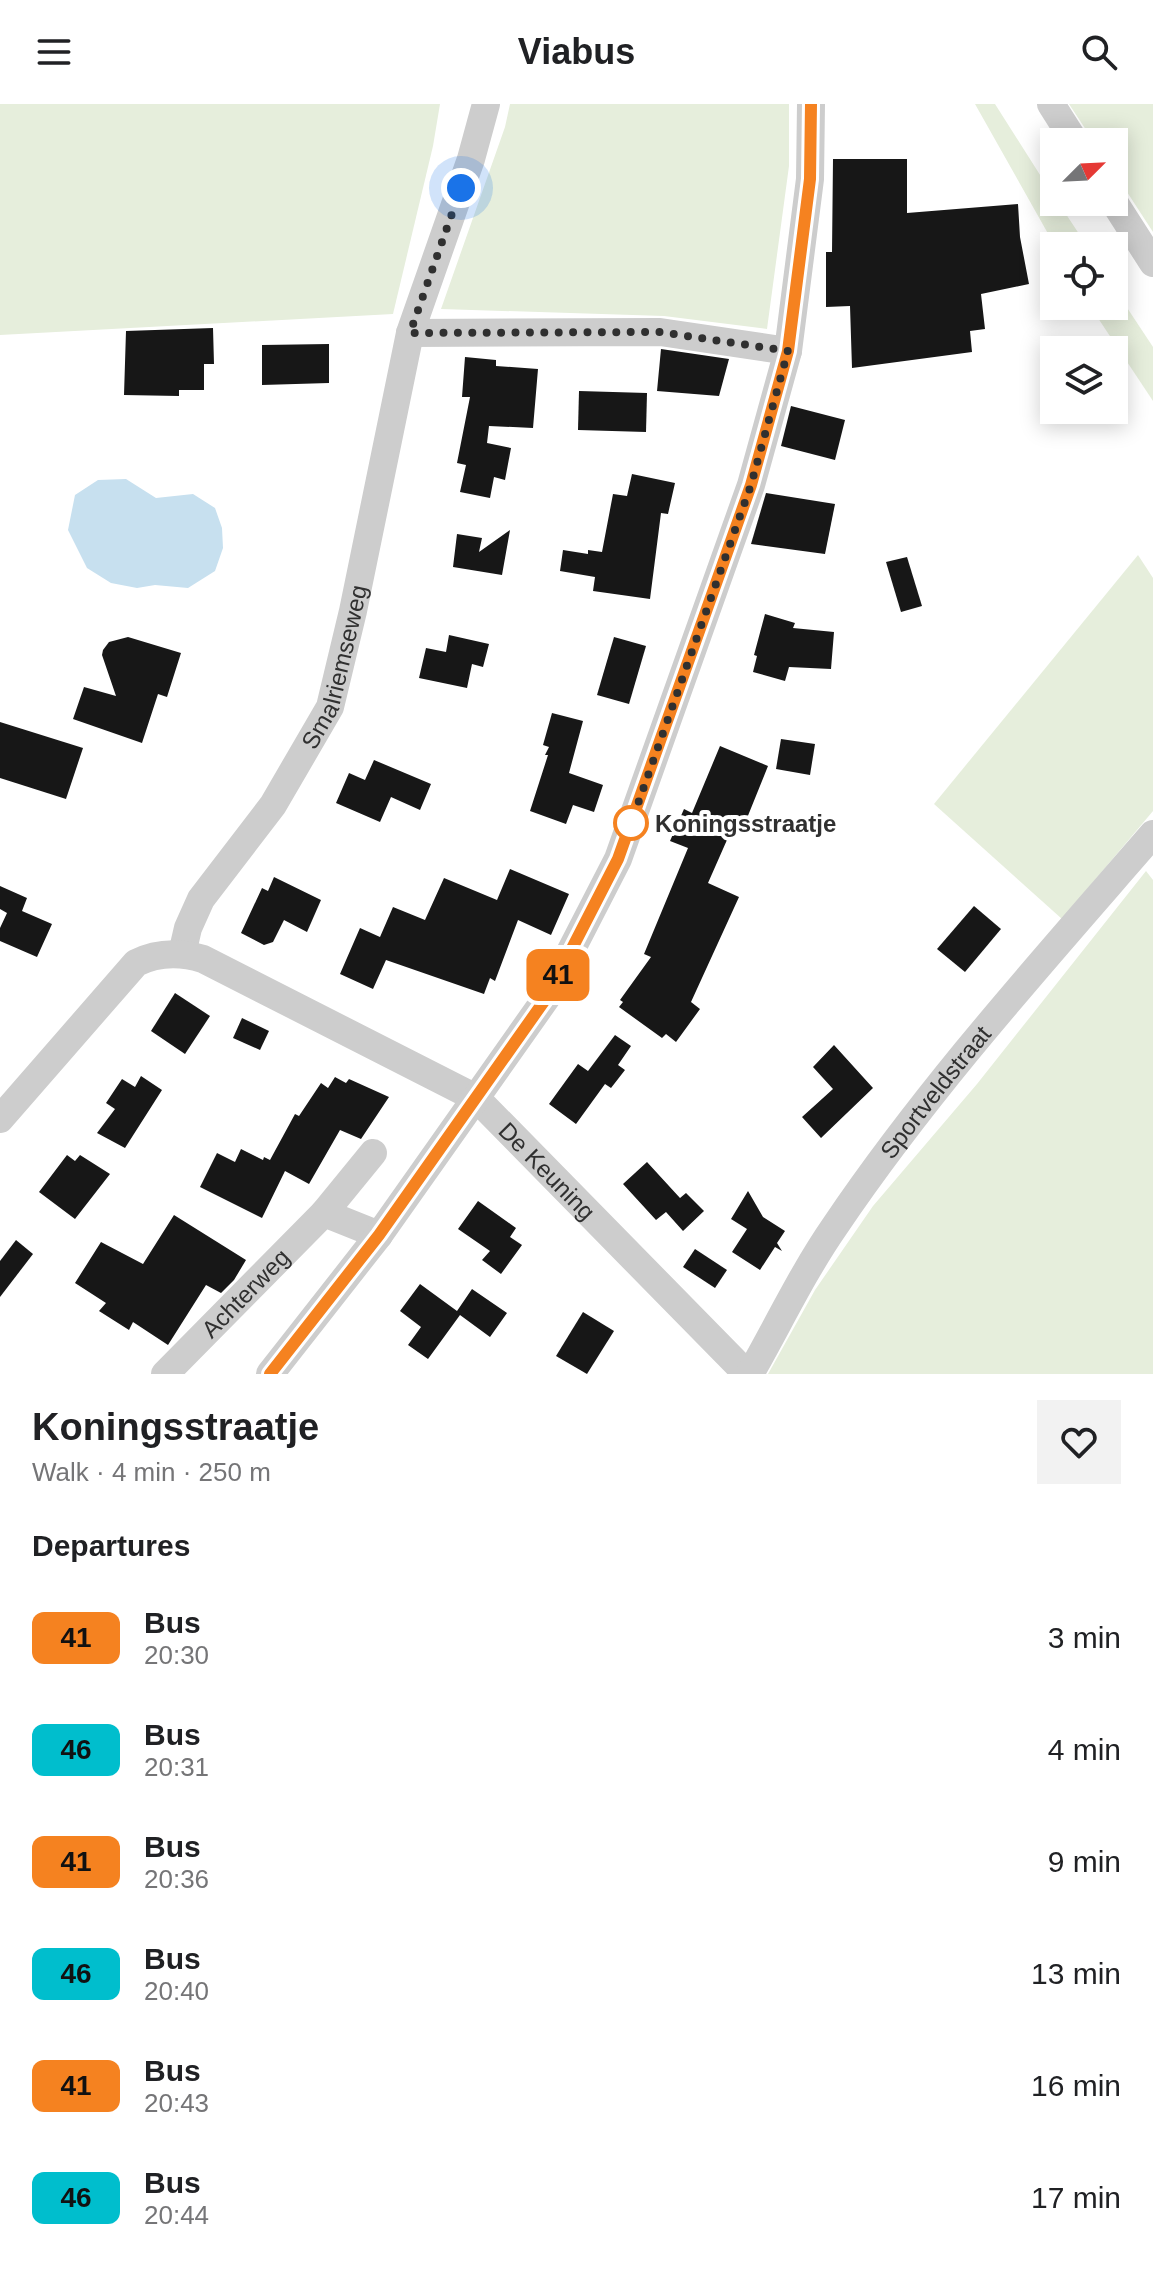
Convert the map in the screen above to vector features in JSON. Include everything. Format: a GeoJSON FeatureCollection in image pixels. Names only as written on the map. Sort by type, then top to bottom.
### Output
{"type":"FeatureCollection","features":[{"type":"Feature","properties":{"kind":"street","name":"Smalriemseweg"},"geometry":{"type":"LineString","coordinates":[[182,954],[190,920],[201,899],[273,805],[330,707],[353,611],[410,333],[471,159],[486,104]]}},
{"type":"Feature","properties":{"kind":"street"},"geometry":{"type":"LineString","coordinates":[[270,1374],[379,1235],[547,997],[618,859],[751,485],[788,351],[810,179],[811,104]]}},
{"type":"Feature","properties":{"kind":"street"},"geometry":{"type":"LineString","coordinates":[[1051,104],[1066,128]]}},
{"type":"Feature","properties":{"kind":"street"},"geometry":{"type":"LineString","coordinates":[[1123,216],[1153,263]]}},
{"type":"Feature","properties":{"kind":"street"},"geometry":{"type":"LineString","coordinates":[[410,333],[660,332],[788,351]]}},
{"type":"Feature","properties":{"kind":"street","name":"Sportveldstraat"},"geometry":{"type":"LineString","coordinates":[[749,1374],[833,1229],[879,1163],[1004,1007],[1153,834]]}},
{"type":"Feature","properties":{"kind":"street"},"geometry":{"type":"LineString","coordinates":[[0,1119],[136,963],[149,957],[182,954]]}},
{"type":"Feature","properties":{"kind":"street","name":"De Keuning"},"geometry":{"type":"LineString","coordinates":[[182,954],[203,959],[476,1098],[749,1374]]}},
{"type":"Feature","properties":{"kind":"street","name":"Achterweg"},"geometry":{"type":"LineString","coordinates":[[165,1374],[324,1213],[373,1153]]}},
{"type":"Feature","properties":{"kind":"street"},"geometry":{"type":"LineString","coordinates":[[324,1213],[379,1235]]}},
{"type":"Feature","properties":{"kind":"green space"},"geometry":{"type":"Polygon","coordinates":[[[0,104],[440,104],[393,314],[0,335],[0,104]]]}},
{"type":"Feature","properties":{"kind":"green space"},"geometry":{"type":"Polygon","coordinates":[[[510,104],[789,104],[789,166],[767,329],[664,316],[441,309],[505,127],[510,104]]]}},
{"type":"Feature","properties":{"kind":"green space"},"geometry":{"type":"Polygon","coordinates":[[[975,104],[995,104],[1040,175],[1040,216],[1067,216],[1078,232],[1047,232],[975,104]]]}},
{"type":"Feature","properties":{"kind":"green space"},"geometry":{"type":"Polygon","coordinates":[[[1069,104],[1153,104],[1153,232],[1128,194],[1128,128],[1085,128],[1069,104]]]}},
{"type":"Feature","properties":{"kind":"green space"},"geometry":{"type":"Polygon","coordinates":[[[1128,309],[1153,347],[1153,401],[1128,363],[1128,336],[1110,336],[1099,320],[1128,320],[1128,309]]]}},
{"type":"Feature","properties":{"kind":"green space"},"geometry":{"type":"Polygon","coordinates":[[[1138,555],[1153,578],[1153,811],[1062,919],[934,804],[1138,555]]]}},
{"type":"Feature","properties":{"kind":"green space"},"geometry":{"type":"Polygon","coordinates":[[[1146,871],[1153,880],[1153,1374],[768,1374],[815,1290],[873,1206],[977,1084],[1146,871]]]}},
{"type":"Feature","properties":{"kind":"water"},"geometry":{"type":"Polygon","coordinates":[[[126,479],[156,498],[193,494],[215,508],[222,528],[223,548],[215,571],[188,588],[155,585],[137,588],[111,583],[87,568],[68,530],[75,495],[98,480],[126,479]]]}},
{"type":"Feature","properties":{"kind":"building"},"geometry":{"type":"Polygon","coordinates":[[[833,159],[907,159],[907,213],[1018,204],[1020,237],[1029,284],[981,294],[985,329],[970,331],[972,352],[852,368],[850,306],[826,307],[826,252],[832,252],[833,159]]]}},
{"type":"Feature","properties":{"kind":"building"},"geometry":{"type":"Polygon","coordinates":[[[213,328],[214,364],[204,364],[204,390],[179,390],[179,396],[124,395],[126,331],[213,328]]]}},
{"type":"Feature","properties":{"kind":"building"},"geometry":{"type":"Polygon","coordinates":[[[329,344],[329,383],[262,385],[262,345],[329,344]]]}},
{"type":"Feature","properties":{"kind":"building"},"geometry":{"type":"Polygon","coordinates":[[[661,349],[729,359],[719,396],[657,391],[661,349]]]}},
{"type":"Feature","properties":{"kind":"building"},"geometry":{"type":"Polygon","coordinates":[[[465,357],[496,360],[496,366],[538,369],[533,428],[489,426],[487,443],[511,448],[505,480],[494,477],[490,498],[460,492],[466,465],[457,463],[470,397],[462,397],[465,357]]]}},
{"type":"Feature","properties":{"kind":"building"},"geometry":{"type":"Polygon","coordinates":[[[579,391],[647,393],[646,432],[578,430],[579,391]]]}},
{"type":"Feature","properties":{"kind":"building"},"geometry":{"type":"Polygon","coordinates":[[[791,406],[845,420],[835,460],[781,446],[791,406]]]}},
{"type":"Feature","properties":{"kind":"building"},"geometry":{"type":"Polygon","coordinates":[[[632,474],[675,483],[668,514],[661,513],[650,599],[593,591],[595,577],[560,571],[563,550],[588,554],[588,550],[602,552],[613,494],[627,496],[632,474]]]}},
{"type":"Feature","properties":{"kind":"building"},"geometry":{"type":"Polygon","coordinates":[[[766,493],[835,504],[825,554],[751,544],[766,493]]]}},
{"type":"Feature","properties":{"kind":"building"},"geometry":{"type":"Polygon","coordinates":[[[510,530],[502,575],[453,567],[457,534],[482,538],[479,552],[510,530]]]}},
{"type":"Feature","properties":{"kind":"building"},"geometry":{"type":"Polygon","coordinates":[[[907,557],[922,606],[901,612],[886,562],[907,557]]]}},
{"type":"Feature","properties":{"kind":"building"},"geometry":{"type":"Polygon","coordinates":[[[765,614],[795,623],[793,628],[834,632],[831,669],[789,667],[785,681],[753,672],[757,656],[754,655],[765,614]]]}},
{"type":"Feature","properties":{"kind":"building"},"geometry":{"type":"Polygon","coordinates":[[[449,635],[489,644],[483,667],[472,664],[467,688],[419,678],[426,648],[446,652],[449,635]]]}},
{"type":"Feature","properties":{"kind":"building"},"geometry":{"type":"Polygon","coordinates":[[[128,637],[181,653],[167,697],[158,694],[142,743],[73,719],[84,687],[116,696],[103,650],[109,642],[128,637]]]}},
{"type":"Feature","properties":{"kind":"building"},"geometry":{"type":"Polygon","coordinates":[[[614,637],[646,646],[629,704],[597,695],[614,637]]]}},
{"type":"Feature","properties":{"kind":"building"},"geometry":{"type":"Polygon","coordinates":[[[552,713],[583,721],[569,773],[603,785],[594,812],[573,805],[566,824],[530,811],[548,755],[545,755],[549,747],[543,745],[552,713]]]}},
{"type":"Feature","properties":{"kind":"building"},"geometry":{"type":"Polygon","coordinates":[[[0,722],[83,748],[66,799],[0,778],[0,722]]]}},
{"type":"Feature","properties":{"kind":"building"},"geometry":{"type":"Polygon","coordinates":[[[781,739],[815,744],[810,775],[776,769],[781,739]]]}},
{"type":"Feature","properties":{"kind":"building"},"geometry":{"type":"Polygon","coordinates":[[[720,746],[768,766],[743,828],[734,824],[708,883],[739,897],[691,1002],[700,1009],[676,1042],[666,1034],[662,1038],[619,1007],[623,1002],[620,1000],[651,957],[644,954],[688,848],[670,841],[684,809],[692,813],[720,746]]]}},
{"type":"Feature","properties":{"kind":"building"},"geometry":{"type":"Polygon","coordinates":[[[374,760],[431,784],[420,810],[391,797],[380,822],[336,803],[349,773],[365,780],[374,760]]]}},
{"type":"Feature","properties":{"kind":"building"},"geometry":{"type":"Polygon","coordinates":[[[510,869],[569,894],[551,935],[518,920],[495,981],[490,978],[484,994],[386,960],[373,989],[340,974],[360,928],[380,937],[393,907],[425,920],[444,878],[497,900],[510,869]]]}},
{"type":"Feature","properties":{"kind":"building"},"geometry":{"type":"Polygon","coordinates":[[[274,877],[321,900],[307,932],[284,920],[273,942],[264,945],[241,933],[262,888],[268,891],[274,877]]]}},
{"type":"Feature","properties":{"kind":"building"},"geometry":{"type":"Polygon","coordinates":[[[0,886],[27,898],[22,911],[52,924],[37,957],[0,941],[0,928],[7,913],[0,909],[0,886]]]}},
{"type":"Feature","properties":{"kind":"building"},"geometry":{"type":"Polygon","coordinates":[[[974,906],[1001,929],[965,972],[937,949],[974,906]]]}},
{"type":"Feature","properties":{"kind":"building"},"geometry":{"type":"Polygon","coordinates":[[[175,993],[210,1016],[185,1054],[151,1031],[175,993]]]}},
{"type":"Feature","properties":{"kind":"building"},"geometry":{"type":"Polygon","coordinates":[[[242,1018],[269,1031],[260,1050],[233,1038],[242,1018]]]}},
{"type":"Feature","properties":{"kind":"building"},"geometry":{"type":"Polygon","coordinates":[[[615,1035],[631,1046],[618,1065],[625,1070],[611,1088],[605,1084],[576,1124],[549,1104],[578,1064],[588,1071],[615,1035]]]}},
{"type":"Feature","properties":{"kind":"building"},"geometry":{"type":"Polygon","coordinates":[[[834,1045],[873,1088],[821,1138],[802,1117],[833,1089],[813,1067],[834,1045]]]}},
{"type":"Feature","properties":{"kind":"building"},"geometry":{"type":"Polygon","coordinates":[[[141,1076],[162,1090],[125,1148],[97,1133],[115,1109],[106,1103],[122,1079],[135,1087],[141,1076]]]}},
{"type":"Feature","properties":{"kind":"building"},"geometry":{"type":"Polygon","coordinates":[[[335,1077],[346,1083],[349,1079],[389,1097],[361,1139],[340,1130],[309,1184],[285,1171],[262,1218],[200,1187],[217,1153],[235,1162],[241,1149],[263,1160],[264,1157],[270,1160],[295,1114],[299,1116],[321,1083],[328,1088],[335,1077]]]}},
{"type":"Feature","properties":{"kind":"building"},"geometry":{"type":"Polygon","coordinates":[[[67,1155],[75,1161],[80,1155],[110,1174],[75,1219],[39,1192],[67,1155]]]}},
{"type":"Feature","properties":{"kind":"building"},"geometry":{"type":"Polygon","coordinates":[[[647,1162],[680,1198],[686,1193],[704,1211],[683,1231],[666,1212],[656,1220],[623,1184],[647,1162]]]}},
{"type":"Feature","properties":{"kind":"building"},"geometry":{"type":"Polygon","coordinates":[[[748,1191],[763,1217],[785,1231],[777,1243],[782,1251],[775,1247],[760,1270],[732,1252],[747,1229],[731,1219],[748,1191]]]}},
{"type":"Feature","properties":{"kind":"building"},"geometry":{"type":"Polygon","coordinates":[[[478,1201],[516,1228],[510,1237],[522,1245],[501,1274],[482,1260],[490,1251],[458,1229],[478,1201]]]}},
{"type":"Feature","properties":{"kind":"building"},"geometry":{"type":"Polygon","coordinates":[[[174,1215],[246,1260],[234,1280],[221,1293],[206,1285],[168,1345],[133,1322],[129,1330],[99,1311],[106,1303],[75,1283],[101,1242],[143,1264],[174,1215]]]}},
{"type":"Feature","properties":{"kind":"building"},"geometry":{"type":"Polygon","coordinates":[[[16,1240],[33,1254],[0,1297],[0,1261],[16,1240]]]}},
{"type":"Feature","properties":{"kind":"building"},"geometry":{"type":"Polygon","coordinates":[[[695,1249],[727,1270],[715,1288],[683,1267],[695,1249]]]}},
{"type":"Feature","properties":{"kind":"building"},"geometry":{"type":"Polygon","coordinates":[[[420,1284],[457,1311],[472,1289],[507,1313],[490,1337],[460,1315],[428,1359],[408,1345],[421,1327],[400,1311],[420,1284]]]}},
{"type":"Feature","properties":{"kind":"building"},"geometry":{"type":"Polygon","coordinates":[[[583,1312],[614,1331],[587,1374],[556,1356],[583,1312]]]}},
{"type":"Feature","properties":{"kind":"bus line","name":"41"},"geometry":{"type":"LineString","coordinates":[[270,1374],[379,1235],[547,997],[618,859],[751,485],[788,351],[810,179],[811,104]]}},
{"type":"Feature","properties":{"kind":"place","name":"Koningsstraatje"},"geometry":{"type":"Point","coordinates":[631,823]}},
{"type":"Feature","properties":{"kind":"route"},"geometry":{"type":"LineString","coordinates":[[461,188],[410,333],[660,332],[788,351],[751,485],[629,829],[631,823]]}}]}
